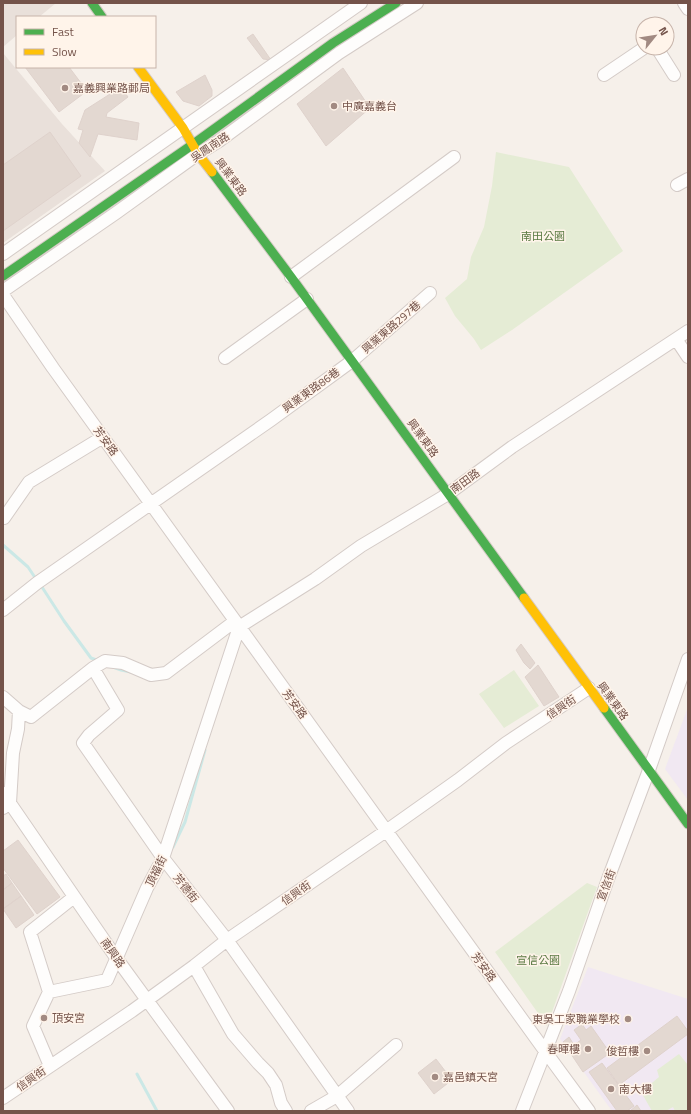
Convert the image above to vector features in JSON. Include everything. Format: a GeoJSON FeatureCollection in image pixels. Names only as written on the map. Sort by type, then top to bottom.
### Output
{"type":"FeatureCollection","features":[{"type":"Feature","properties":{"kind":"street"},"geometry":{"type":"LineString","coordinates":[[92,3],[101,16]]}},
{"type":"Feature","properties":{"kind":"street","name":"吳鳳南路"},"geometry":{"type":"LineString","coordinates":[[3,291],[116,214],[190,141],[361,3]]}},
{"type":"Feature","properties":{"kind":"street","name":"吳鳳南路"},"geometry":{"type":"LineString","coordinates":[[3,276],[380,3]]}},
{"type":"Feature","properties":{"kind":"street","name":"吳鳳南路"},"geometry":{"type":"LineString","coordinates":[[3,268],[339,39],[396,3]]}},
{"type":"Feature","properties":{"kind":"street","name":"吳鳳南路"},"geometry":{"type":"LineString","coordinates":[[3,254],[190,141],[219,141],[339,53],[417,3]]}},
{"type":"Feature","properties":{"kind":"street"},"geometry":{"type":"LineString","coordinates":[[684,3],[688,9]]}},
{"type":"Feature","properties":{"kind":"street"},"geometry":{"type":"LineString","coordinates":[[604,75],[635,54]]}},
{"type":"Feature","properties":{"kind":"street"},"geometry":{"type":"LineString","coordinates":[[662,56],[674,75]]}},
{"type":"Feature","properties":{"kind":"street","name":"興業東路"},"geometry":{"type":"LineString","coordinates":[[139,68],[190,141],[291,277],[688,824]]}},
{"type":"Feature","properties":{"kind":"street"},"geometry":{"type":"LineString","coordinates":[[291,277],[454,157]]}},
{"type":"Feature","properties":{"kind":"street"},"geometry":{"type":"LineString","coordinates":[[677,185],[688,179]]}},
{"type":"Feature","properties":{"kind":"street","name":"興業東路297巷"},"geometry":{"type":"LineString","coordinates":[[352,361],[430,293]]}},
{"type":"Feature","properties":{"kind":"street","name":"芳安路"},"geometry":{"type":"LineString","coordinates":[[3,294],[53,368],[589,1111]]}},
{"type":"Feature","properties":{"kind":"street"},"geometry":{"type":"LineString","coordinates":[[225,358],[307,299]]}},
{"type":"Feature","properties":{"kind":"street","name":"南田路"},"geometry":{"type":"LineString","coordinates":[[19,711],[31,717],[93,668],[105,661],[123,663],[151,675],[166,673],[237,624],[315,579],[361,546],[448,494],[512,447],[688,330]]}},
{"type":"Feature","properties":{"kind":"street"},"geometry":{"type":"LineString","coordinates":[[676,339],[688,357]]}},
{"type":"Feature","properties":{"kind":"street","name":"興業東路86巷"},"geometry":{"type":"LineString","coordinates":[[3,610],[37,583],[352,361]]}},
{"type":"Feature","properties":{"kind":"street"},"geometry":{"type":"LineString","coordinates":[[4,518],[29,482],[103,437]]}},
{"type":"Feature","properties":{"kind":"street","name":"頂福街"},"geometry":{"type":"LineString","coordinates":[[49,992],[107,980],[147,888],[163,858],[237,624]]}},
{"type":"Feature","properties":{"kind":"street","name":"宣信街"},"geometry":{"type":"LineString","coordinates":[[522,1111],[569,991],[608,878],[688,659]]}},
{"type":"Feature","properties":{"kind":"street","name":"芳德街"},"geometry":{"type":"LineString","coordinates":[[93,668],[118,710],[89,735],[83,743],[163,858],[227,940],[348,1111]]}},
{"type":"Feature","properties":{"kind":"street","name":"信興街"},"geometry":{"type":"LineString","coordinates":[[3,1098],[147,1000],[227,940],[386,831],[458,780],[506,743],[589,688]]}},
{"type":"Feature","properties":{"kind":"street"},"geometry":{"type":"LineString","coordinates":[[3,697],[19,711],[18,729],[13,753],[7,806]]}},
{"type":"Feature","properties":{"kind":"street","name":"南興路"},"geometry":{"type":"LineString","coordinates":[[3,793],[7,806],[228,1111]]}},
{"type":"Feature","properties":{"kind":"street"},"geometry":{"type":"LineString","coordinates":[[50,1066],[33,1026],[49,992],[30,932],[74,897]]}},
{"type":"Feature","properties":{"kind":"street"},"geometry":{"type":"LineString","coordinates":[[194,966],[233,1034],[268,1073],[276,1085],[281,1103],[286,1111]]}},
{"type":"Feature","properties":{"kind":"street"},"geometry":{"type":"LineString","coordinates":[[311,1111],[337,1096],[396,1045]]}},
{"type":"Feature","properties":{"kind":"shaded area"},"geometry":{"type":"Polygon","coordinates":[[[3,3],[56,3],[40,16],[16,16],[16,36],[3,47],[3,3]]]}},
{"type":"Feature","properties":{"kind":"shaded area"},"geometry":{"type":"Polygon","coordinates":[[[3,53],[62,124],[105,171],[3,243],[3,53]]]}},
{"type":"Feature","properties":{"kind":"shaded area"},"geometry":{"type":"Polygon","coordinates":[[[688,707],[688,800],[665,769],[688,707]]]}},
{"type":"Feature","properties":{"kind":"shaded area","name":"東吳工家職業學校"},"geometry":{"type":"Polygon","coordinates":[[[588,967],[688,999],[688,1111],[612,1111],[560,1039],[588,967]]]}},
{"type":"Feature","properties":{"kind":"green space","name":"南田公園"},"geometry":{"type":"Polygon","coordinates":[[[496,152],[569,167],[623,251],[512,330],[481,350],[455,316],[445,298],[467,279],[471,257],[484,227],[492,186],[496,152]]]}},
{"type":"Feature","properties":{"kind":"green space"},"geometry":{"type":"Polygon","coordinates":[[[514,670],[539,706],[504,728],[479,694],[514,670]]]}},
{"type":"Feature","properties":{"kind":"green space","name":"宣信公園"},"geometry":{"type":"Polygon","coordinates":[[[587,883],[597,887],[547,1026],[495,952],[587,883]]]}},
{"type":"Feature","properties":{"kind":"green space"},"geometry":{"type":"Polygon","coordinates":[[[679,1054],[688,1065],[688,1111],[675,1111],[673,1107],[666,1111],[652,1111],[641,1092],[659,1077],[657,1070],[679,1054]]]}},
{"type":"Feature","properties":{"kind":"building"},"geometry":{"type":"Polygon","coordinates":[[[253,34],[271,60],[263,59],[247,38],[253,34]]]}},
{"type":"Feature","properties":{"kind":"building"},"geometry":{"type":"Polygon","coordinates":[[[26,68],[70,68],[87,91],[59,112],[26,68]]]}},
{"type":"Feature","properties":{"kind":"building","name":"中廣嘉義台"},"geometry":{"type":"Polygon","coordinates":[[[343,68],[370,108],[326,146],[297,104],[343,68]]]}},
{"type":"Feature","properties":{"kind":"building"},"geometry":{"type":"Polygon","coordinates":[[[205,75],[212,90],[212,96],[199,106],[183,101],[176,92],[205,75]]]}},
{"type":"Feature","properties":{"kind":"building"},"geometry":{"type":"Polygon","coordinates":[[[121,87],[128,97],[107,113],[106,117],[139,123],[137,140],[98,134],[90,157],[79,143],[83,130],[78,129],[85,110],[121,87]]]}},
{"type":"Feature","properties":{"kind":"building"},"geometry":{"type":"Polygon","coordinates":[[[50,132],[81,176],[3,231],[3,165],[50,132]]]}},
{"type":"Feature","properties":{"kind":"building"},"geometry":{"type":"Polygon","coordinates":[[[521,644],[535,663],[530,669],[524,663],[516,650],[521,644]]]}},
{"type":"Feature","properties":{"kind":"building"},"geometry":{"type":"Polygon","coordinates":[[[538,665],[559,697],[544,706],[525,677],[538,665]]]}},
{"type":"Feature","properties":{"kind":"building"},"geometry":{"type":"Polygon","coordinates":[[[18,840],[60,897],[37,914],[3,868],[3,851],[18,840]]]}},
{"type":"Feature","properties":{"kind":"building"},"geometry":{"type":"Polygon","coordinates":[[[6,874],[12,883],[3,890],[3,876],[6,874]]]}},
{"type":"Feature","properties":{"kind":"building"},"geometry":{"type":"Polygon","coordinates":[[[12,883],[21,896],[3,909],[3,890],[12,883]]]}},
{"type":"Feature","properties":{"kind":"building"},"geometry":{"type":"Polygon","coordinates":[[[21,896],[34,915],[16,928],[3,909],[21,896]]]}},
{"type":"Feature","properties":{"kind":"building","name":"俊哲樓"},"geometry":{"type":"Polygon","coordinates":[[[677,1016],[688,1031],[688,1034],[619,1085],[607,1068],[677,1016]]]}},
{"type":"Feature","properties":{"kind":"building","name":"春暉樓"},"geometry":{"type":"Polygon","coordinates":[[[582,1024],[586,1030],[591,1026],[610,1053],[583,1072],[563,1042],[569,1037],[574,1045],[581,1040],[574,1030],[582,1024]]]}},
{"type":"Feature","properties":{"kind":"building","name":"嘉邑鎮天宮"},"geometry":{"type":"Polygon","coordinates":[[[436,1059],[452,1080],[434,1094],[418,1073],[436,1059]]]}},
{"type":"Feature","properties":{"kind":"building","name":"南大樓"},"geometry":{"type":"Polygon","coordinates":[[[602,1063],[634,1106],[627,1111],[617,1111],[589,1072],[602,1063]]]}},
{"type":"Feature","properties":{"kind":"building"},"geometry":{"type":"Polygon","coordinates":[[[637,1105],[641,1111],[630,1111],[637,1105]]]}},
{"type":"Feature","properties":{"kind":"waterway"},"geometry":{"type":"LineString","coordinates":[[3,545],[28,567],[36,579]]}},
{"type":"Feature","properties":{"kind":"waterway"},"geometry":{"type":"LineString","coordinates":[[40,584],[64,621],[91,658],[99,661]]}},
{"type":"Feature","properties":{"kind":"waterway"},"geometry":{"type":"LineString","coordinates":[[113,667],[131,672]]}},
{"type":"Feature","properties":{"kind":"waterway"},"geometry":{"type":"LineString","coordinates":[[173,847],[185,822],[205,750]]}},
{"type":"Feature","properties":{"kind":"waterway"},"geometry":{"type":"LineString","coordinates":[[137,1074],[157,1111]]}},
{"type":"Feature","properties":{"kind":"traffic: fast"},"geometry":{"type":"LineString","coordinates":[[92,3],[101,16]]}},
{"type":"Feature","properties":{"kind":"traffic: fast"},"geometry":{"type":"LineString","coordinates":[[3,276],[192,145],[333,43],[396,3]]}},
{"type":"Feature","properties":{"kind":"traffic: fast"},"geometry":{"type":"LineString","coordinates":[[212,172],[291,277],[524,598]]}},
{"type":"Feature","properties":{"kind":"traffic: fast"},"geometry":{"type":"LineString","coordinates":[[604,708],[688,824]]}},
{"type":"Feature","properties":{"kind":"traffic: slow"},"geometry":{"type":"LineString","coordinates":[[139,68],[183,128],[198,154],[212,172]]}},
{"type":"Feature","properties":{"kind":"traffic: slow"},"geometry":{"type":"LineString","coordinates":[[524,598],[604,708]]}},
{"type":"Feature","properties":{"kind":"place","name":"嘉義興業路郵局"},"geometry":{"type":"Point","coordinates":[65,88]}},
{"type":"Feature","properties":{"kind":"place","name":"中廣嘉義台"},"geometry":{"type":"Point","coordinates":[334,106]}},
{"type":"Feature","properties":{"kind":"place","name":"頂安宮"},"geometry":{"type":"Point","coordinates":[44,1018]}},
{"type":"Feature","properties":{"kind":"place","name":"東吳工家職業學校"},"geometry":{"type":"Point","coordinates":[628,1019]}},
{"type":"Feature","properties":{"kind":"place","name":"春暉樓"},"geometry":{"type":"Point","coordinates":[588,1049]}},
{"type":"Feature","properties":{"kind":"place","name":"俊哲樓"},"geometry":{"type":"Point","coordinates":[647,1051]}},
{"type":"Feature","properties":{"kind":"place","name":"嘉邑鎮天宮"},"geometry":{"type":"Point","coordinates":[435,1077]}},
{"type":"Feature","properties":{"kind":"place","name":"南大樓"},"geometry":{"type":"Point","coordinates":[611,1089]}}]}
